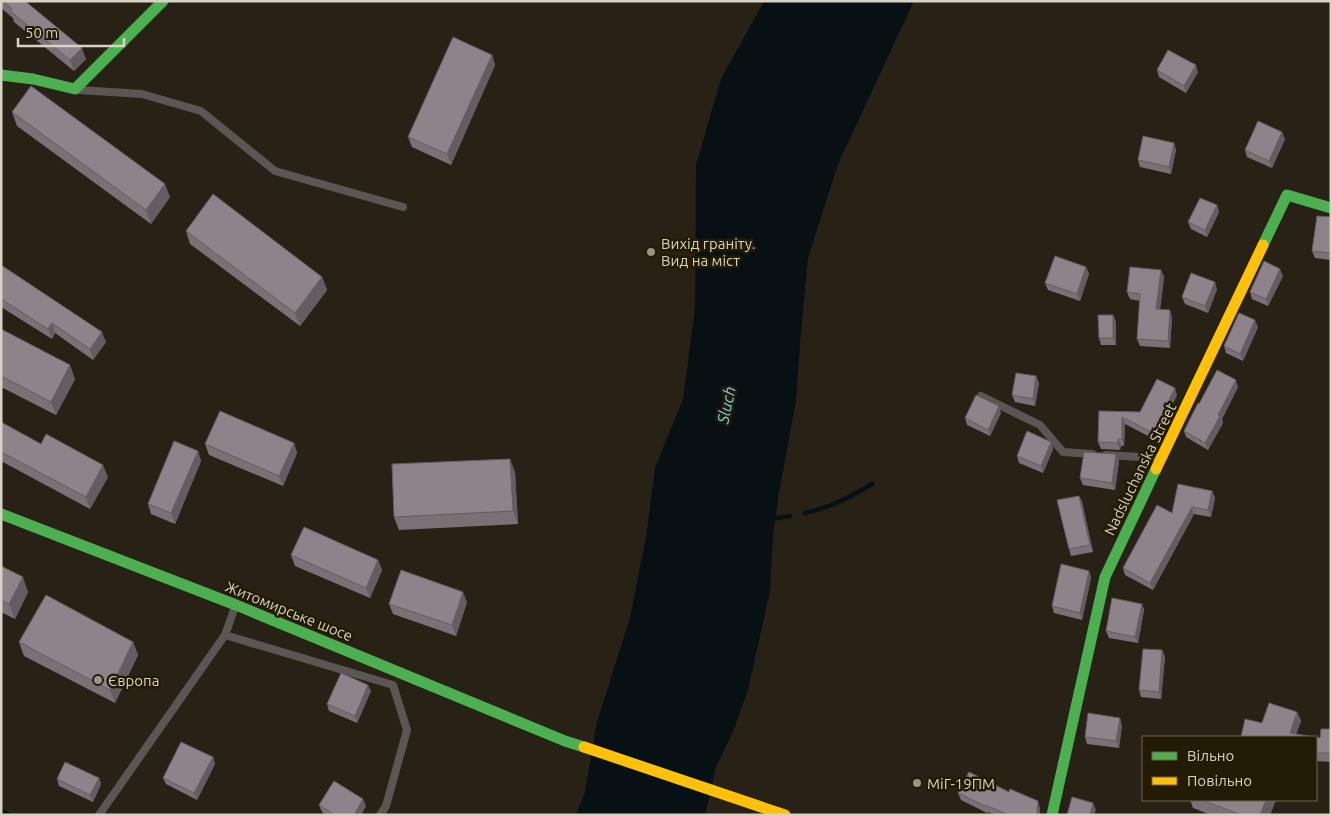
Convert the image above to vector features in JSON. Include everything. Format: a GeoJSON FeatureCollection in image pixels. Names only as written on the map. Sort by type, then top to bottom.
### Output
{"type":"FeatureCollection","features":[{"type":"Feature","properties":{"kind":"street"},"geometry":{"type":"LineString","coordinates":[[1,75],[33,79],[75,89],[163,1]]}},
{"type":"Feature","properties":{"kind":"street","name":"Nadsluchanska Street"},"geometry":{"type":"LineString","coordinates":[[1052,815],[1105,576],[1287,195],[1331,208]]}},
{"type":"Feature","properties":{"kind":"street","name":"Житомирське шосе"},"geometry":{"type":"LineString","coordinates":[[1,514],[236,605],[564,741],[785,815]]}},
{"type":"Feature","properties":{"kind":"lane"},"geometry":{"type":"LineString","coordinates":[[75,89],[142,94],[201,111],[275,171],[403,207]]}},
{"type":"Feature","properties":{"kind":"lane"},"geometry":{"type":"LineString","coordinates":[[981,396],[1040,425],[1063,452],[1162,458]]}},
{"type":"Feature","properties":{"kind":"lane"},"geometry":{"type":"LineString","coordinates":[[99,815],[225,635],[236,605]]}},
{"type":"Feature","properties":{"kind":"lane"},"geometry":{"type":"LineString","coordinates":[[225,635],[393,685],[407,730],[386,806],[380,815]]}},
{"type":"Feature","properties":{"kind":"water","name":"Sluch"},"geometry":{"type":"Polygon","coordinates":[[[764,1],[914,1],[838,164],[808,258],[796,401],[778,498],[773,538],[770,591],[748,690],[733,732],[716,767],[705,815],[576,815],[585,792],[597,722],[630,618],[646,537],[655,468],[683,399],[695,308],[696,165],[721,79],[764,1]]]}},
{"type":"Feature","properties":{"kind":"building"},"geometry":{"type":"Polygon","coordinates":[[[3,1],[25,1],[82,48],[70,60],[10,11],[12,9],[3,1]]]}},
{"type":"Feature","properties":{"kind":"building"},"geometry":{"type":"Polygon","coordinates":[[[453,37],[492,55],[447,154],[408,137],[453,37]]]}},
{"type":"Feature","properties":{"kind":"building"},"geometry":{"type":"Polygon","coordinates":[[[1168,50],[1196,65],[1184,86],[1157,70],[1168,50]]]}},
{"type":"Feature","properties":{"kind":"building"},"geometry":{"type":"Polygon","coordinates":[[[31,86],[165,184],[146,210],[12,112],[31,86]]]}},
{"type":"Feature","properties":{"kind":"building"},"geometry":{"type":"Polygon","coordinates":[[[1258,121],[1282,132],[1269,161],[1245,150],[1258,121]]]}},
{"type":"Feature","properties":{"kind":"building"},"geometry":{"type":"Polygon","coordinates":[[[1143,136],[1174,143],[1169,167],[1138,160],[1143,136]]]}},
{"type":"Feature","properties":{"kind":"building"},"geometry":{"type":"Polygon","coordinates":[[[213,194],[322,277],[295,313],[186,231],[213,194]]]}},
{"type":"Feature","properties":{"kind":"building"},"geometry":{"type":"Polygon","coordinates":[[[1200,198],[1217,205],[1205,230],[1188,222],[1200,198]]]}},
{"type":"Feature","properties":{"kind":"building"},"geometry":{"type":"Polygon","coordinates":[[[1317,216],[1331,217],[1331,253],[1312,251],[1317,216]]]}},
{"type":"Feature","properties":{"kind":"building"},"geometry":{"type":"Polygon","coordinates":[[[1055,256],[1086,267],[1077,294],[1045,283],[1055,256]]]}},
{"type":"Feature","properties":{"kind":"building"},"geometry":{"type":"Polygon","coordinates":[[[1264,261],[1280,269],[1266,299],[1250,292],[1264,261]]]}},
{"type":"Feature","properties":{"kind":"building"},"geometry":{"type":"Polygon","coordinates":[[[1,265],[102,332],[90,349],[52,323],[48,329],[1,299],[1,265]]]}},
{"type":"Feature","properties":{"kind":"building"},"geometry":{"type":"Polygon","coordinates":[[[1130,267],[1161,270],[1156,309],[1170,310],[1168,341],[1137,339],[1140,294],[1127,292],[1130,267]]]}},
{"type":"Feature","properties":{"kind":"building"},"geometry":{"type":"Polygon","coordinates":[[[1191,273],[1215,282],[1205,306],[1182,297],[1191,273]]]}},
{"type":"Feature","properties":{"kind":"building"},"geometry":{"type":"Polygon","coordinates":[[[1239,313],[1255,320],[1240,354],[1224,346],[1239,313]]]}},
{"type":"Feature","properties":{"kind":"building"},"geometry":{"type":"Polygon","coordinates":[[[1098,315],[1113,315],[1113,338],[1099,338],[1098,315]]]}},
{"type":"Feature","properties":{"kind":"building"},"geometry":{"type":"Polygon","coordinates":[[[1,329],[70,365],[51,402],[1,376],[1,329]]]}},
{"type":"Feature","properties":{"kind":"building"},"geometry":{"type":"Polygon","coordinates":[[[1217,370],[1236,380],[1218,415],[1220,416],[1205,443],[1184,431],[1217,370]]]}},
{"type":"Feature","properties":{"kind":"building"},"geometry":{"type":"Polygon","coordinates":[[[1016,373],[1036,376],[1033,399],[1012,395],[1016,373]]]}},
{"type":"Feature","properties":{"kind":"building"},"geometry":{"type":"Polygon","coordinates":[[[1157,379],[1175,388],[1153,433],[1122,417],[1122,439],[1118,439],[1118,443],[1098,442],[1099,411],[1140,412],[1157,379]]]}},
{"type":"Feature","properties":{"kind":"building"},"geometry":{"type":"Polygon","coordinates":[[[976,395],[999,406],[988,430],[965,418],[976,395]]]}},
{"type":"Feature","properties":{"kind":"building"},"geometry":{"type":"Polygon","coordinates":[[[220,411],[294,443],[279,476],[205,444],[220,411]]]}},
{"type":"Feature","properties":{"kind":"building"},"geometry":{"type":"Polygon","coordinates":[[[1,422],[41,444],[46,434],[103,465],[86,497],[1,452],[1,422]]]}},
{"type":"Feature","properties":{"kind":"building"},"geometry":{"type":"Polygon","coordinates":[[[1027,431],[1051,442],[1041,466],[1017,456],[1027,431]]]}},
{"type":"Feature","properties":{"kind":"building"},"geometry":{"type":"Polygon","coordinates":[[[174,441],[198,451],[171,513],[148,504],[174,441]]]}},
{"type":"Feature","properties":{"kind":"building"},"geometry":{"type":"Polygon","coordinates":[[[1084,452],[1116,454],[1112,483],[1080,478],[1084,452]]]}},
{"type":"Feature","properties":{"kind":"building"},"geometry":{"type":"Polygon","coordinates":[[[510,459],[513,511],[394,517],[392,464],[510,459]]]}},
{"type":"Feature","properties":{"kind":"building"},"geometry":{"type":"Polygon","coordinates":[[[1178,484],[1212,491],[1208,510],[1192,507],[1150,583],[1123,568],[1157,505],[1172,513],[1178,484]]]}},
{"type":"Feature","properties":{"kind":"building"},"geometry":{"type":"Polygon","coordinates":[[[1079,496],[1090,545],[1069,549],[1057,500],[1079,496]]]}},
{"type":"Feature","properties":{"kind":"building"},"geometry":{"type":"Polygon","coordinates":[[[304,527],[378,560],[366,588],[291,555],[304,527]]]}},
{"type":"Feature","properties":{"kind":"building"},"geometry":{"type":"Polygon","coordinates":[[[1061,564],[1089,571],[1080,613],[1052,606],[1061,564]]]}},
{"type":"Feature","properties":{"kind":"building"},"geometry":{"type":"Polygon","coordinates":[[[1,566],[23,577],[9,604],[1,600],[1,566]]]}},
{"type":"Feature","properties":{"kind":"building"},"geometry":{"type":"Polygon","coordinates":[[[401,570],[463,592],[452,625],[389,604],[401,570]]]}},
{"type":"Feature","properties":{"kind":"building","name":"Європа"},"geometry":{"type":"Polygon","coordinates":[[[46,595],[133,642],[110,690],[19,642],[46,595]]]}},
{"type":"Feature","properties":{"kind":"building"},"geometry":{"type":"Polygon","coordinates":[[[1112,598],[1142,604],[1135,637],[1106,631],[1112,598]]]}},
{"type":"Feature","properties":{"kind":"building"},"geometry":{"type":"Polygon","coordinates":[[[1143,649],[1162,650],[1159,692],[1139,690],[1143,649]]]}},
{"type":"Feature","properties":{"kind":"building"},"geometry":{"type":"Polygon","coordinates":[[[341,673],[368,685],[355,716],[327,704],[341,673]]]}},
{"type":"Feature","properties":{"kind":"building"},"geometry":{"type":"Polygon","coordinates":[[[1269,703],[1297,712],[1290,733],[1308,736],[1241,736],[1245,719],[1262,723],[1269,703]]]}},
{"type":"Feature","properties":{"kind":"building"},"geometry":{"type":"Polygon","coordinates":[[[1088,713],[1120,718],[1116,741],[1085,737],[1088,713]]]}},
{"type":"Feature","properties":{"kind":"building"},"geometry":{"type":"Polygon","coordinates":[[[1321,729],[1331,729],[1331,753],[1317,753],[1317,737],[1320,738],[1321,729]]]}},
{"type":"Feature","properties":{"kind":"building"},"geometry":{"type":"Polygon","coordinates":[[[181,742],[213,757],[194,793],[163,778],[181,742]]]}},
{"type":"Feature","properties":{"kind":"building"},"geometry":{"type":"Polygon","coordinates":[[[65,762],[99,778],[90,795],[57,779],[65,762]]]}},
{"type":"Feature","properties":{"kind":"building"},"geometry":{"type":"Polygon","coordinates":[[[969,772],[1009,792],[1010,789],[1038,801],[1038,815],[1009,815],[958,793],[969,772]]]}},
{"type":"Feature","properties":{"kind":"building"},"geometry":{"type":"Polygon","coordinates":[[[334,781],[363,799],[354,815],[335,815],[319,805],[334,781]]]}},
{"type":"Feature","properties":{"kind":"building"},"geometry":{"type":"Polygon","coordinates":[[[1072,797],[1093,803],[1090,815],[1067,815],[1072,797]]]}},
{"type":"Feature","properties":{"kind":"building"},"geometry":{"type":"Polygon","coordinates":[[[1204,801],[1266,801],[1260,815],[1242,815],[1204,801]]]}},
{"type":"Feature","properties":{"kind":"waterway"},"geometry":{"type":"LineString","coordinates":[[805,513],[840,502],[872,484]]}},
{"type":"Feature","properties":{"kind":"waterway"},"geometry":{"type":"LineString","coordinates":[[771,519],[790,516]]}},
{"type":"Feature","properties":{"kind":"waterway"},"geometry":{"type":"LineString","coordinates":[[1,811],[9,815]]}},
{"type":"Feature","properties":{"kind":"traffic: fast"},"geometry":{"type":"LineString","coordinates":[[1,75],[33,79],[75,89],[163,1]]}},
{"type":"Feature","properties":{"kind":"traffic: fast"},"geometry":{"type":"LineString","coordinates":[[1263,245],[1287,195],[1331,208]]}},
{"type":"Feature","properties":{"kind":"traffic: fast"},"geometry":{"type":"LineString","coordinates":[[1052,815],[1105,577],[1156,469]]}},
{"type":"Feature","properties":{"kind":"traffic: fast"},"geometry":{"type":"LineString","coordinates":[[1,514],[236,605],[565,741],[584,747]]}},
{"type":"Feature","properties":{"kind":"traffic: slow"},"geometry":{"type":"LineString","coordinates":[[1156,469],[1263,245]]}},
{"type":"Feature","properties":{"kind":"traffic: slow"},"geometry":{"type":"LineString","coordinates":[[584,747],[785,815]]}},
{"type":"Feature","properties":{"kind":"place","name":"Вихід граніту. Вид на міст"},"geometry":{"type":"Point","coordinates":[651,252]}},
{"type":"Feature","properties":{"kind":"place","name":"Європа"},"geometry":{"type":"Point","coordinates":[98,680]}},
{"type":"Feature","properties":{"kind":"place","name":"МіГ-19ПМ"},"geometry":{"type":"Point","coordinates":[917,783]}}]}
